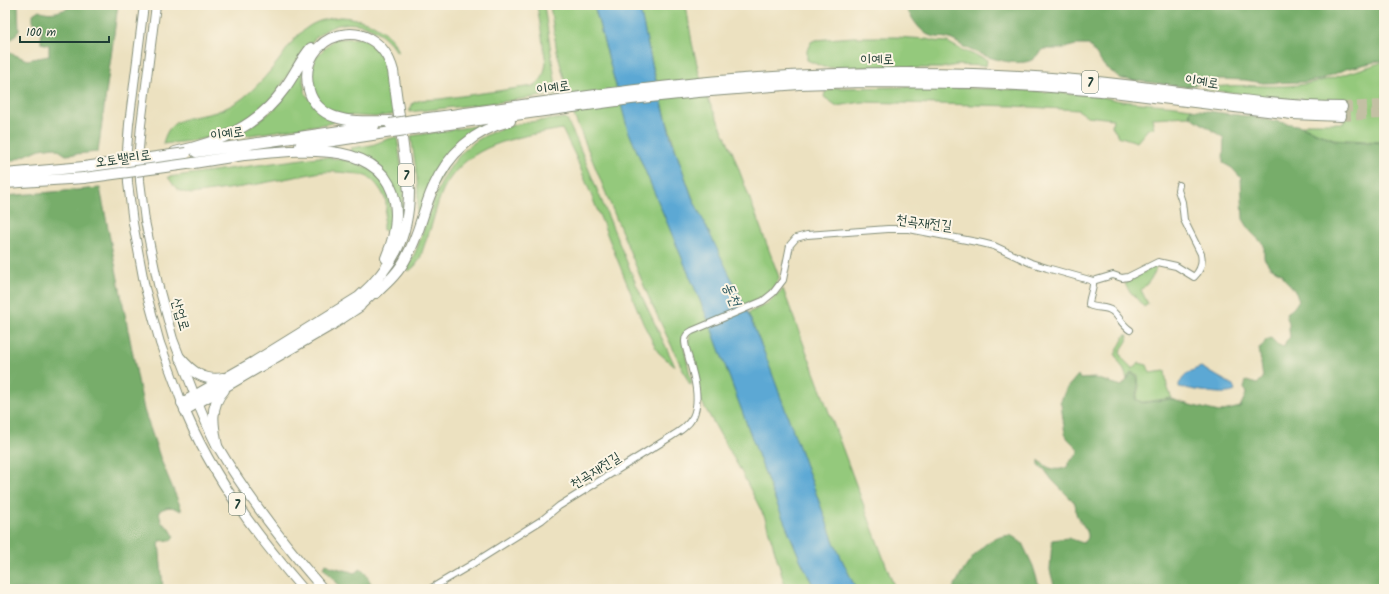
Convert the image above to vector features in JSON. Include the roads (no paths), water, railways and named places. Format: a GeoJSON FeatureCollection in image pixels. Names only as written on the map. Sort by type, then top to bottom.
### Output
{"type":"FeatureCollection","features":[{"type":"Feature","properties":{"kind":"highway"},"geometry":{"type":"LineString","coordinates":[[187,156],[226,137],[259,116],[277,99],[310,49],[318,40],[327,34],[336,30],[355,28],[367,31],[384,42],[392,51],[398,70],[414,192],[414,206],[409,233],[397,263],[377,290],[356,309]]}},
{"type":"Feature","properties":{"kind":"highway","name":"7"},"geometry":{"type":"LineString","coordinates":[[218,446],[214,432],[214,410],[220,395],[228,382],[359,297],[373,284],[393,258],[399,246],[407,220],[409,206],[408,192],[393,71],[386,53],[380,45],[372,39],[365,36],[348,34],[338,35],[321,46],[310,60],[307,76],[310,94],[313,101],[319,108],[330,115],[344,119],[391,125]]}},
{"type":"Feature","properties":{"kind":"highway","name":"이예로"},"geometry":{"type":"LineString","coordinates":[[187,156],[391,125],[413,125],[556,105],[839,78],[1038,86],[1113,92],[1292,114],[1342,112]]}},
{"type":"Feature","properties":{"kind":"highway","name":"7"},"geometry":{"type":"LineString","coordinates":[[184,407],[332,324],[372,298],[399,269],[410,249],[440,174],[458,150],[479,134],[493,127],[556,105]]}},
{"type":"Feature","properties":{"kind":"highway","name":"이예로"},"geometry":{"type":"LineString","coordinates":[[245,154],[391,125]]}},
{"type":"Feature","properties":{"kind":"highway"},"geometry":{"type":"LineString","coordinates":[[245,154],[334,152],[361,159],[372,165],[382,174],[390,185],[394,196],[396,215],[395,234],[382,268],[359,297]]}},
{"type":"Feature","properties":{"kind":"highway","name":"오토밸리로"},"geometry":{"type":"LineString","coordinates":[[5,174],[187,156],[245,154]]}},
{"type":"Feature","properties":{"kind":"highway","name":"오토밸리로"},"geometry":{"type":"LineString","coordinates":[[5,184],[84,178],[187,156]]}},
{"type":"Feature","properties":{"kind":"highway"},"geometry":{"type":"LineString","coordinates":[[180,358],[194,373],[228,382]]}},
{"type":"Feature","properties":{"kind":"main road","name":"산업로"},"geometry":{"type":"LineString","coordinates":[[144,5],[127,150],[128,183],[133,223],[145,288],[160,343],[184,407],[205,452],[230,494],[265,542],[303,589]]}},
{"type":"Feature","properties":{"kind":"main road","name":"산업로"},"geometry":{"type":"LineString","coordinates":[[156,5],[141,125],[139,149],[140,181],[145,220],[158,284],[173,338],[196,400],[218,446],[242,486],[277,533],[323,589]]}},
{"type":"Feature","properties":{"kind":"street"},"geometry":{"type":"LineString","coordinates":[[1130,330],[1110,309],[1093,307],[1089,305],[1094,286],[1093,281],[1113,275],[1122,278],[1128,277],[1158,262],[1176,266],[1194,277],[1198,273],[1202,264],[1201,254],[1184,220],[1182,202],[1178,190],[1180,185]]}},
{"type":"Feature","properties":{"kind":"street","name":"천곡재전길"},"geometry":{"type":"LineString","coordinates":[[430,589],[542,520],[560,506],[672,436],[688,424],[694,413],[696,401],[685,341],[687,335],[692,331],[763,301],[777,289],[784,280],[790,245],[796,238],[807,235],[888,229],[915,230],[982,243],[1008,252],[1036,265],[1093,281]]}},
{"type":"Feature","properties":{"kind":"water","name":"동천"},"geometry":{"type":"Polygon","coordinates":[[[594,5],[639,5],[654,73],[671,138],[692,197],[748,313],[766,357],[835,545],[856,589],[815,589],[800,559],[772,492],[709,322],[628,130],[594,5]]]}},
{"type":"Feature","properties":{"kind":"water"},"geometry":{"type":"Polygon","coordinates":[[[1201,367],[1233,385],[1235,391],[1230,393],[1216,393],[1179,387],[1179,384],[1186,375],[1201,367]]]}},
{"type":"Feature","properties":{"kind":"tunnel"},"geometry":{"type":"LineString","coordinates":[[1342,107],[1384,105]]}},
{"type":"Feature","properties":{"kind":"tunnel"},"geometry":{"type":"LineString","coordinates":[[1341,116],[1384,114]]}}]}
